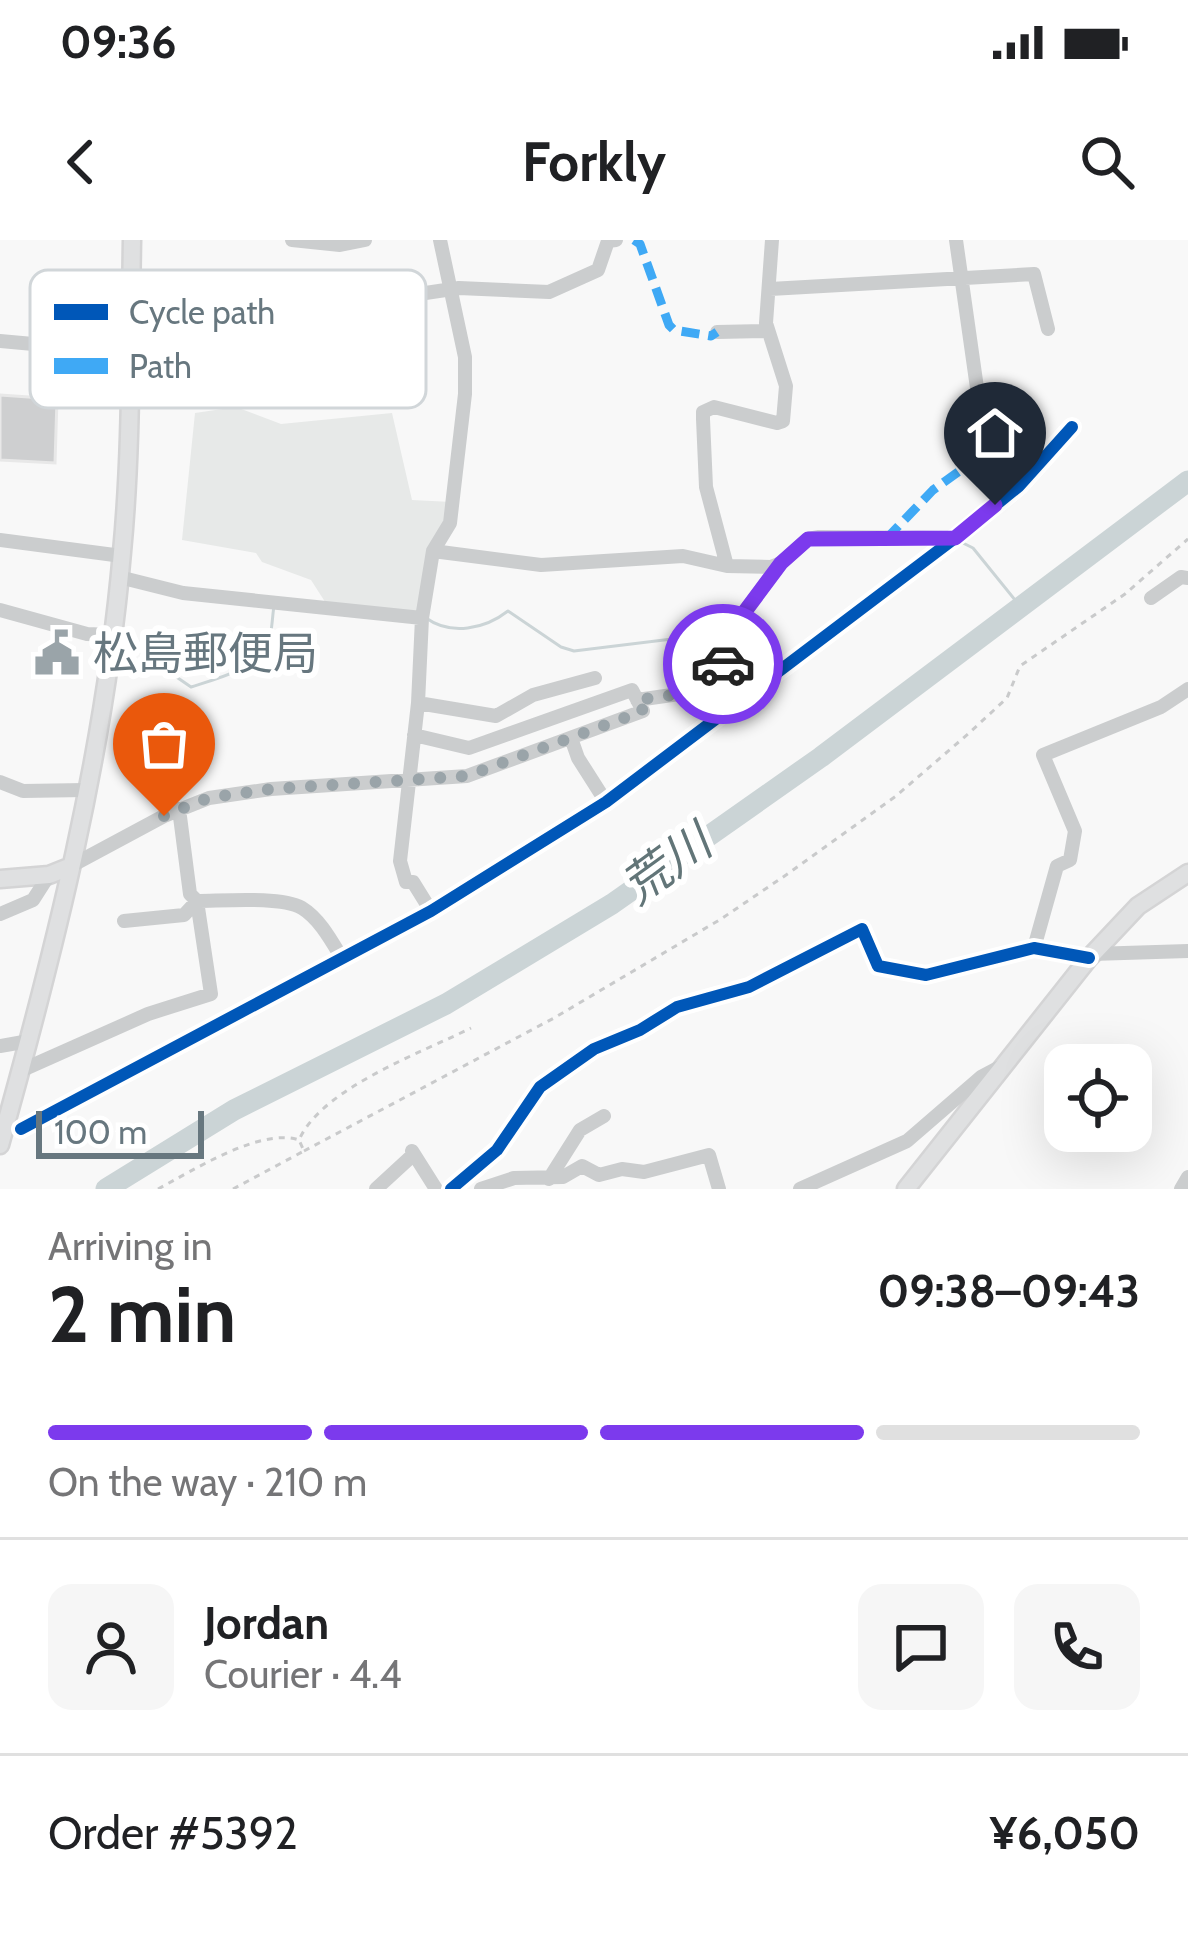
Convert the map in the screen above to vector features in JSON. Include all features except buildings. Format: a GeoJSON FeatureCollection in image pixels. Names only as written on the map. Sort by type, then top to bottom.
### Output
{"type":"FeatureCollection","features":[{"type":"Feature","properties":{"kind":"main road"},"geometry":{"type":"LineString","coordinates":[[131,270],[132,240]]}},
{"type":"Feature","properties":{"kind":"main road"},"geometry":{"type":"LineString","coordinates":[[0,1144],[29,1041],[85,790],[122,556],[128,408]]}},
{"type":"Feature","properties":{"kind":"main road"},"geometry":{"type":"LineString","coordinates":[[0,879],[49,875],[69,867]]}},
{"type":"Feature","properties":{"kind":"main road"},"geometry":{"type":"LineString","coordinates":[[906,1189],[1090,956],[1138,906],[1188,873]]}},
{"type":"Feature","properties":{"kind":"street"},"geometry":{"type":"LineString","coordinates":[[292,240],[340,245],[365,240]]}},
{"type":"Feature","properties":{"kind":"street"},"geometry":{"type":"LineString","coordinates":[[431,911],[412,882],[400,874],[422,618],[433,551],[450,523],[465,394],[465,357],[440,240]]}},
{"type":"Feature","properties":{"kind":"street"},"geometry":{"type":"LineString","coordinates":[[426,293],[549,292],[598,271],[608,242],[616,240]]}},
{"type":"Feature","properties":{"kind":"street"},"geometry":{"type":"LineString","coordinates":[[728,566],[706,488],[704,412],[714,407],[782,421],[786,386],[768,331],[765,300],[770,289],[772,240]]}},
{"type":"Feature","properties":{"kind":"street"},"geometry":{"type":"LineString","coordinates":[[956,240],[979,402],[1019,486]]}},
{"type":"Feature","properties":{"kind":"street"},"geometry":{"type":"LineString","coordinates":[[770,289],[1034,274],[1048,329]]}},
{"type":"Feature","properties":{"kind":"street"},"geometry":{"type":"LineString","coordinates":[[717,332],[768,331]]}},
{"type":"Feature","properties":{"kind":"street"},"geometry":{"type":"LineString","coordinates":[[0,341],[30,344]]}},
{"type":"Feature","properties":{"kind":"street"},"geometry":{"type":"LineString","coordinates":[[21,1129],[431,911],[606,802],[955,538],[1019,486],[1072,427]]}},
{"type":"Feature","properties":{"kind":"street"},"geometry":{"type":"LineString","coordinates":[[637,700],[686,693],[718,670],[746,610],[781,563],[808,539],[955,538]]}},
{"type":"Feature","properties":{"kind":"street"},"geometry":{"type":"LineString","coordinates":[[0,540],[122,556]]}},
{"type":"Feature","properties":{"kind":"street"},"geometry":{"type":"LineString","coordinates":[[433,551],[541,565],[683,556],[728,566],[781,563]]}},
{"type":"Feature","properties":{"kind":"street"},"geometry":{"type":"LineString","coordinates":[[119,577],[183,593],[422,618]]}},
{"type":"Feature","properties":{"kind":"street"},"geometry":{"type":"LineString","coordinates":[[1151,598],[1180,577],[1188,578]]}},
{"type":"Feature","properties":{"kind":"street"},"geometry":{"type":"LineString","coordinates":[[0,610],[87,634],[112,634]]}},
{"type":"Feature","properties":{"kind":"street"},"geometry":{"type":"LineString","coordinates":[[418,703],[496,716],[533,695],[596,678]]}},
{"type":"Feature","properties":{"kind":"street"},"geometry":{"type":"LineString","coordinates":[[1034,948],[1057,866],[1070,860],[1075,831],[1043,755],[1161,707],[1188,689]]}},
{"type":"Feature","properties":{"kind":"street"},"geometry":{"type":"LineString","coordinates":[[69,867],[208,798],[471,775],[643,711],[632,690],[465,747],[414,735]]}},
{"type":"Feature","properties":{"kind":"street"},"geometry":{"type":"LineString","coordinates":[[572,737],[578,758],[606,802]]}},
{"type":"Feature","properties":{"kind":"street"},"geometry":{"type":"LineString","coordinates":[[465,747],[471,775]]}},
{"type":"Feature","properties":{"kind":"street"},"geometry":{"type":"LineString","coordinates":[[0,782],[23,790],[85,790]]}},
{"type":"Feature","properties":{"kind":"street"},"geometry":{"type":"LineString","coordinates":[[20,1071],[148,1014],[211,994],[197,901],[190,894],[179,809]]}},
{"type":"Feature","properties":{"kind":"street"},"geometry":{"type":"LineString","coordinates":[[0,914],[33,900],[49,875]]}},
{"type":"Feature","properties":{"kind":"street"},"geometry":{"type":"LineString","coordinates":[[124,921],[184,915],[197,901],[300,907],[325,930],[343,960]]}},
{"type":"Feature","properties":{"kind":"street"},"geometry":{"type":"LineString","coordinates":[[451,1189],[497,1150],[540,1087],[594,1049],[640,1030],[677,1007],[749,986],[862,929],[878,966],[926,974],[1034,948],[1090,956],[1188,951]]}},
{"type":"Feature","properties":{"kind":"street"},"geometry":{"type":"LineString","coordinates":[[0,1046],[29,1041]]}},
{"type":"Feature","properties":{"kind":"street"},"geometry":{"type":"LineString","coordinates":[[800,1189],[908,1141],[981,1077],[1004,1065]]}},
{"type":"Feature","properties":{"kind":"street"},"geometry":{"type":"LineString","coordinates":[[549,1179],[580,1130],[604,1116]]}},
{"type":"Feature","properties":{"kind":"street"},"geometry":{"type":"LineString","coordinates":[[376,1189],[412,1150],[436,1189]]}},
{"type":"Feature","properties":{"kind":"street"},"geometry":{"type":"LineString","coordinates":[[481,1189],[514,1178],[563,1177],[582,1166],[599,1175],[622,1169],[644,1172],[709,1155],[719,1189]]}},
{"type":"Feature","properties":{"kind":"street"},"geometry":{"type":"LineString","coordinates":[[1181,1189],[1188,1177]]}},
{"type":"Feature","properties":{"kind":"path"},"geometry":{"type":"LineString","coordinates":[[232,1189],[554,1018],[786,875],[896,796],[968,734],[1007,698],[1020,666],[1125,594],[1188,539]]}},
{"type":"Feature","properties":{"kind":"path"},"geometry":{"type":"LineString","coordinates":[[298,1140],[304,1127],[353,1087],[471,1028]]}},
{"type":"Feature","properties":{"kind":"path"},"geometry":{"type":"LineString","coordinates":[[158,1189],[236,1149],[287,1136],[298,1140],[304,1151]]}},
{"type":"Feature","properties":{"kind":"shaded area"},"geometry":{"type":"Polygon","coordinates":[[[239,408],[281,424],[392,413],[412,500],[452,502],[433,551],[422,618],[329,608],[311,580],[262,562],[256,553],[182,540],[195,413],[239,408]]]}},
{"type":"Feature","properties":{"kind":"waterway","name":"荒川"},"geometry":{"type":"LineString","coordinates":[[106,1189],[234,1110],[446,1004],[612,904],[821,757],[1188,481]]}},
{"type":"Feature","properties":{"kind":"waterway"},"geometry":{"type":"LineString","coordinates":[[961,542],[973,548],[1020,606]]}},
{"type":"Feature","properties":{"kind":"waterway"},"geometry":{"type":"LineString","coordinates":[[866,544],[898,544]]}},
{"type":"Feature","properties":{"kind":"waterway"},"geometry":{"type":"LineString","coordinates":[[127,643],[191,687],[254,661],[269,641],[274,606]]}},
{"type":"Feature","properties":{"kind":"waterway"},"geometry":{"type":"LineString","coordinates":[[426,618],[446,627],[468,628],[508,611],[574,651],[713,634],[739,610]]}},
{"type":"Feature","properties":{"kind":"marked path"},"geometry":{"type":"LineString","coordinates":[[634,240],[640,244],[669,325],[711,336],[717,332]]}},
{"type":"Feature","properties":{"kind":"marked path"},"geometry":{"type":"LineString","coordinates":[[886,539],[933,490],[969,464],[991,426]]}},
{"type":"Feature","properties":{"kind":"cycle path"},"geometry":{"type":"LineString","coordinates":[[21,1129],[431,911],[606,802],[955,538],[1019,486],[1072,427]]}},
{"type":"Feature","properties":{"kind":"cycle path"},"geometry":{"type":"LineString","coordinates":[[451,1189],[497,1150],[540,1087],[594,1049],[640,1030],[677,1007],[749,987],[862,929],[878,966],[926,975],[1034,948],[1089,958]]}},
{"type":"Feature","properties":{"kind":"way so far"},"geometry":{"type":"LineString","coordinates":[[164,816],[208,798],[271,789],[467,776],[643,711],[637,700],[686,693],[723,664]]}},
{"type":"Feature","properties":{"kind":"place","name":"松島郵便局"},"geometry":{"type":"Point","coordinates":[57,653]}},
{"type":"Feature","properties":{"kind":"route"},"geometry":{"type":"LineString","coordinates":[[723,664],[746,610],[781,563],[808,539],[955,538],[995,505]]}}]}
